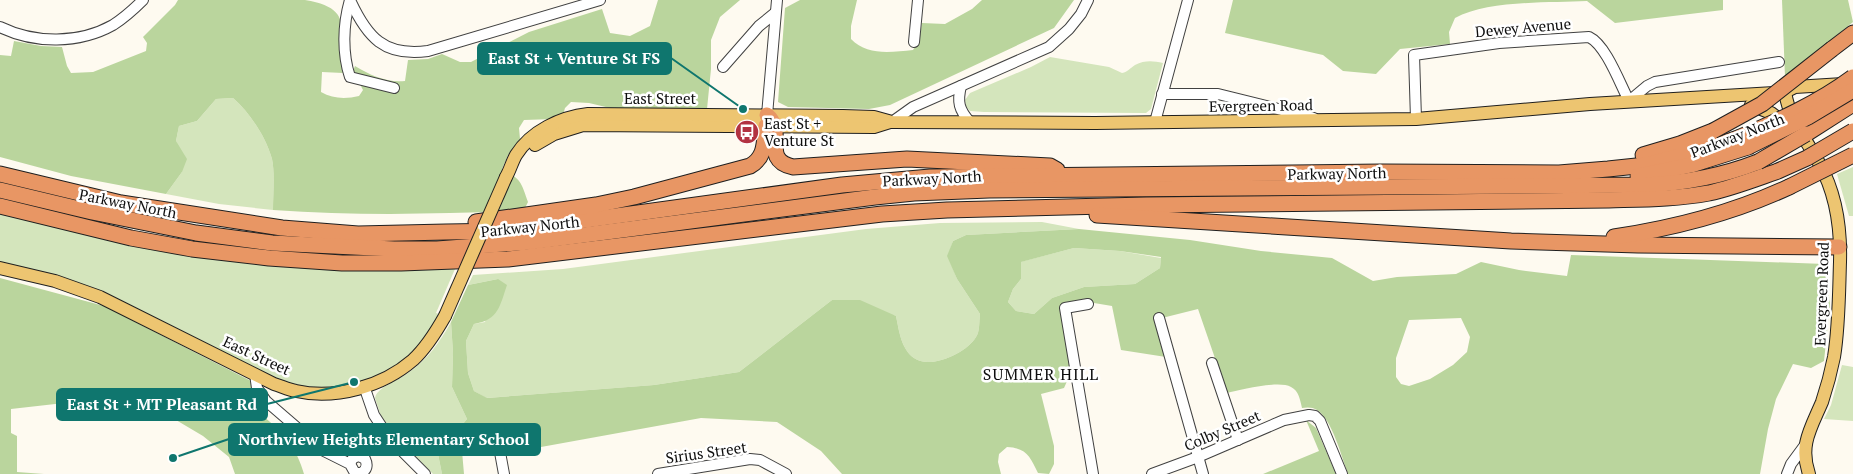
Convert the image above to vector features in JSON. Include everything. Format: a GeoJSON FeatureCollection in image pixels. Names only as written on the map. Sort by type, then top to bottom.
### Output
{"type":"FeatureCollection","features":[{"type":"Feature","properties":{"kind":"highway"},"geometry":{"type":"LineString","coordinates":[[1559,173],[1592,163],[1645,155],[1713,131],[1762,104],[1853,33]]}},
{"type":"Feature","properties":{"kind":"highway","name":"Parkway North"},"geometry":{"type":"LineString","coordinates":[[0,174],[121,203],[272,227],[358,234],[506,231],[890,180],[973,175],[1069,176],[1382,172],[1559,173],[1646,165],[1694,152],[1743,142],[1773,123],[1804,108],[1853,77]]}},
{"type":"Feature","properties":{"kind":"highway"},"geometry":{"type":"LineString","coordinates":[[1538,185],[1583,183],[1648,174],[1691,165],[1743,142],[1808,117],[1853,91]]}},
{"type":"Feature","properties":{"kind":"highway"},"geometry":{"type":"LineString","coordinates":[[1807,140],[1853,104]]}},
{"type":"Feature","properties":{"kind":"highway"},"geometry":{"type":"LineString","coordinates":[[0,190],[160,227],[223,238],[313,246],[437,249],[530,242],[875,197],[943,191],[1646,185],[1673,183],[1722,174],[1758,162],[1807,140],[1853,116]]}},
{"type":"Feature","properties":{"kind":"highway"},"geometry":{"type":"LineString","coordinates":[[770,122],[776,154],[782,163],[793,167],[908,159],[1050,166],[1069,176]]}},
{"type":"Feature","properties":{"kind":"highway"},"geometry":{"type":"LineString","coordinates":[[446,232],[469,223],[596,205],[624,199],[750,166],[762,156],[770,122]]}},
{"type":"Feature","properties":{"kind":"highway","name":"Parkway North"},"geometry":{"type":"LineString","coordinates":[[0,206],[131,238],[192,249],[269,258],[401,263],[508,260],[882,214],[947,210],[1146,205],[1665,198],[1708,193],[1778,171],[1807,158],[1853,131]]}},
{"type":"Feature","properties":{"kind":"highway"},"geometry":{"type":"LineString","coordinates":[[1563,242],[1619,237],[1683,225],[1726,212],[1789,187],[1853,156]]}},
{"type":"Feature","properties":{"kind":"highway"},"geometry":{"type":"LineString","coordinates":[[1017,209],[1172,221],[1511,241],[1638,245],[1839,247]]}},
{"type":"Feature","properties":{"kind":"main road"},"geometry":{"type":"LineString","coordinates":[[1785,92],[1795,87],[1853,83]]}},
{"type":"Feature","properties":{"kind":"main road"},"geometry":{"type":"LineString","coordinates":[[1785,92],[1796,95],[1853,91]]}},
{"type":"Feature","properties":{"kind":"main road","name":"Evergreen Road"},"geometry":{"type":"LineString","coordinates":[[892,122],[1155,122],[1416,119],[1629,101],[1785,92],[1791,116],[1822,168],[1830,189],[1838,221],[1840,261],[1834,356],[1825,391],[1805,445],[1805,458],[1809,474]]}},
{"type":"Feature","properties":{"kind":"main road","name":"Evergreen Road"},"geometry":{"type":"LineString","coordinates":[[1722,97],[1753,105],[1771,113],[1807,140]]}},
{"type":"Feature","properties":{"kind":"main road","name":"East Street"},"geometry":{"type":"LineString","coordinates":[[0,268],[55,281],[100,297],[274,384],[297,391],[322,394],[336,393],[364,386],[393,374],[414,359],[435,333],[444,316],[508,173],[530,150],[544,139],[574,127],[770,122],[874,127],[892,122]]}},
{"type":"Feature","properties":{"kind":"street"},"geometry":{"type":"LineString","coordinates":[[0,27],[31,37],[54,40],[70,39],[98,32],[113,25],[143,0]]}},
{"type":"Feature","properties":{"kind":"street"},"geometry":{"type":"LineString","coordinates":[[350,0],[361,22],[375,39],[397,50],[414,52],[428,51],[600,0]]}},
{"type":"Feature","properties":{"kind":"street"},"geometry":{"type":"LineString","coordinates":[[350,0],[345,16],[345,63],[350,76],[394,88]]}},
{"type":"Feature","properties":{"kind":"street"},"geometry":{"type":"LineString","coordinates":[[770,122],[777,0]]}},
{"type":"Feature","properties":{"kind":"street"},"geometry":{"type":"LineString","coordinates":[[914,42],[918,0]]}},
{"type":"Feature","properties":{"kind":"street","name":"East Street"},"geometry":{"type":"LineString","coordinates":[[892,122],[913,107],[1049,47],[1063,36],[1075,22],[1088,0]]}},
{"type":"Feature","properties":{"kind":"street"},"geometry":{"type":"LineString","coordinates":[[1155,122],[1188,0]]}},
{"type":"Feature","properties":{"kind":"street"},"geometry":{"type":"LineString","coordinates":[[723,67],[759,26],[775,13]]}},
{"type":"Feature","properties":{"kind":"street","name":"Dewey Avenue"},"geometry":{"type":"LineString","coordinates":[[1416,119],[1414,55],[1499,43],[1589,37],[1602,48],[1629,101]]}},
{"type":"Feature","properties":{"kind":"street"},"geometry":{"type":"LineString","coordinates":[[1629,101],[1642,89],[1655,82],[1779,62]]}},
{"type":"Feature","properties":{"kind":"street"},"geometry":{"type":"LineString","coordinates":[[961,86],[959,108],[970,122]]}},
{"type":"Feature","properties":{"kind":"street"},"geometry":{"type":"LineString","coordinates":[[1162,94],[1218,94],[1325,120]]}},
{"type":"Feature","properties":{"kind":"street"},"geometry":{"type":"LineString","coordinates":[[1088,304],[1065,308],[1093,474]]}},
{"type":"Feature","properties":{"kind":"street"},"geometry":{"type":"LineString","coordinates":[[1159,318],[1203,474]]}},
{"type":"Feature","properties":{"kind":"street"},"geometry":{"type":"LineString","coordinates":[[1212,363],[1238,440]]}},
{"type":"Feature","properties":{"kind":"street"},"geometry":{"type":"LineString","coordinates":[[255,374],[257,388],[266,400],[324,451],[348,469]]}},
{"type":"Feature","properties":{"kind":"street"},"geometry":{"type":"LineString","coordinates":[[364,386],[374,415],[389,438],[425,474]]}},
{"type":"Feature","properties":{"kind":"street","name":"Colby Street"},"geometry":{"type":"LineString","coordinates":[[1152,474],[1198,457],[1284,420],[1304,415],[1315,416],[1320,421],[1342,474]]}},
{"type":"Feature","properties":{"kind":"street"},"geometry":{"type":"LineString","coordinates":[[498,436],[504,474]]}},
{"type":"Feature","properties":{"kind":"street","name":"Evergreen Road"},"geometry":{"type":"LineString","coordinates":[[1787,474],[1790,464],[1805,445]]}},
{"type":"Feature","properties":{"kind":"street","name":"Sirius Street"},"geometry":{"type":"LineString","coordinates":[[658,474],[750,459],[760,460],[786,474]]}},
{"type":"Feature","properties":{"kind":"green space"},"geometry":{"type":"Polygon","coordinates":[[[178,0],[305,0],[322,4],[333,10],[339,17],[342,26],[341,59],[343,73],[322,72],[321,92],[330,96],[344,98],[359,96],[363,90],[353,71],[355,66],[379,78],[405,81],[408,60],[428,59],[442,54],[460,62],[471,62],[529,32],[602,9],[610,33],[630,36],[650,26],[658,0],[740,0],[720,17],[711,40],[711,69],[707,109],[610,108],[589,103],[571,102],[565,108],[563,115],[554,119],[524,120],[519,128],[520,139],[508,155],[502,169],[517,179],[524,190],[528,202],[525,208],[519,211],[396,214],[273,210],[272,159],[266,142],[257,126],[233,98],[216,99],[197,121],[179,126],[176,141],[187,159],[182,172],[166,194],[71,176],[0,157],[0,55],[11,56],[14,41],[41,46],[62,47],[71,73],[93,72],[146,51],[147,43],[143,37],[178,0]]]}},
{"type":"Feature","properties":{"kind":"green space"},"geometry":{"type":"Polygon","coordinates":[[[800,0],[857,0],[851,26],[851,39],[864,48],[888,52],[913,50],[919,41],[922,23],[945,24],[972,9],[982,0],[1074,0],[1054,28],[890,105],[869,109],[788,107],[778,102],[785,8],[800,0]]]}},
{"type":"Feature","properties":{"kind":"green space"},"geometry":{"type":"Polygon","coordinates":[[[1233,0],[1723,0],[1723,10],[1615,23],[1587,1],[1501,5],[1484,8],[1455,18],[1449,32],[1450,44],[1400,49],[1376,74],[1343,71],[1323,55],[1225,33],[1233,0]]]}},
{"type":"Feature","properties":{"kind":"green space"},"geometry":{"type":"Polygon","coordinates":[[[1782,0],[1848,0],[1853,22],[1785,77],[1782,0]]]}},
{"type":"Feature","properties":{"kind":"green space"},"geometry":{"type":"Polygon","coordinates":[[[1050,57],[1109,67],[1122,73],[1142,62],[1163,63],[1151,109],[1146,113],[984,112],[970,111],[966,107],[965,100],[970,93],[1050,57]]]}},
{"type":"Feature","properties":{"kind":"green space"},"geometry":{"type":"Polygon","coordinates":[[[233,98],[257,126],[266,142],[272,159],[273,210],[219,204],[166,194],[182,172],[176,141],[179,126],[197,121],[216,99],[233,98]]]}},
{"type":"Feature","properties":{"kind":"green space"},"geometry":{"type":"Polygon","coordinates":[[[1853,167],[1853,216],[1849,216],[1837,174],[1853,167]]]}},
{"type":"Feature","properties":{"kind":"green space"},"geometry":{"type":"Polygon","coordinates":[[[0,206],[192,249],[458,262],[436,313],[445,316],[414,359],[357,389],[297,391],[155,323],[0,268],[0,206]]]}},
{"type":"Feature","properties":{"kind":"green space"},"geometry":{"type":"Polygon","coordinates":[[[1042,222],[1079,229],[966,235],[953,241],[948,256],[957,279],[980,314],[979,329],[976,337],[965,349],[938,361],[921,361],[914,358],[906,350],[901,339],[896,316],[832,300],[739,372],[654,385],[486,398],[474,391],[468,373],[466,341],[474,324],[485,322],[498,279],[468,285],[473,275],[563,269],[866,229],[940,223],[1042,222]]]}},
{"type":"Feature","properties":{"kind":"green space"},"geometry":{"type":"Polygon","coordinates":[[[1079,229],[1190,240],[1261,251],[1332,258],[1373,281],[1397,277],[1456,274],[1481,262],[1519,270],[1567,276],[1571,255],[1825,264],[1830,304],[1824,361],[1811,368],[1793,364],[1776,399],[1768,429],[1760,474],[1348,474],[1336,439],[1327,422],[1315,409],[1302,408],[1299,396],[1294,389],[1285,385],[1269,385],[1227,393],[1198,309],[1154,320],[1166,357],[1121,350],[1112,306],[1088,302],[1061,312],[1071,378],[1068,379],[1064,388],[1041,394],[1054,446],[1054,464],[1049,474],[1038,473],[1030,458],[1023,451],[1007,447],[999,454],[998,462],[1001,474],[842,474],[821,451],[777,422],[701,418],[530,449],[526,428],[509,430],[501,424],[495,427],[490,439],[462,451],[464,474],[442,474],[437,449],[445,438],[467,419],[452,387],[453,353],[451,322],[468,285],[498,279],[507,285],[500,305],[494,315],[489,319],[474,324],[466,341],[468,373],[474,391],[487,398],[654,385],[739,372],[832,300],[860,300],[896,316],[901,339],[906,350],[914,358],[929,362],[938,361],[957,354],[971,343],[978,332],[980,314],[957,279],[947,256],[953,241],[966,235],[1079,229]],[[1074,248],[1021,262],[1021,279],[1013,289],[1008,302],[1016,311],[1034,314],[1052,298],[1084,287],[1135,284],[1160,268],[1161,257],[1120,251],[1074,248]],[[1461,318],[1409,320],[1396,358],[1396,377],[1401,384],[1409,386],[1430,379],[1453,365],[1467,352],[1470,337],[1461,318]]]}},
{"type":"Feature","properties":{"kind":"green space"},"geometry":{"type":"Polygon","coordinates":[[[1074,248],[1120,251],[1161,258],[1160,268],[1135,284],[1084,287],[1052,298],[1034,314],[1016,311],[1008,302],[1013,289],[1021,279],[1020,262],[1074,248]]]}},
{"type":"Feature","properties":{"kind":"green space"},"geometry":{"type":"Polygon","coordinates":[[[0,278],[104,306],[251,381],[257,408],[290,442],[304,474],[235,474],[229,457],[203,436],[176,420],[156,417],[99,393],[64,403],[11,409],[11,433],[17,436],[17,472],[44,474],[0,474],[0,278]]]}},
{"type":"Feature","properties":{"kind":"green space"},"geometry":{"type":"Polygon","coordinates":[[[451,322],[453,353],[452,387],[467,419],[437,449],[442,474],[433,474],[388,428],[382,419],[375,398],[380,390],[404,376],[427,356],[451,322]]]}},
{"type":"Feature","properties":{"kind":"green space"},"geometry":{"type":"Polygon","coordinates":[[[1842,365],[1853,367],[1853,421],[1824,419],[1831,405],[1842,365]]]}},
{"type":"Feature","properties":{"kind":"green space"},"geometry":{"type":"Polygon","coordinates":[[[1306,420],[1316,428],[1336,474],[1263,474],[1319,451],[1306,420]]]}},
{"type":"Feature","properties":{"kind":"place","name":"East St + Venture St FS"},"geometry":{"type":"Point","coordinates":[743,109]}},
{"type":"Feature","properties":{"kind":"place","name":"East St + Venture St"},"geometry":{"type":"Point","coordinates":[747,132]}},
{"type":"Feature","properties":{"kind":"place","name":"East St + MT Pleasant Rd"},"geometry":{"type":"Point","coordinates":[354,382]}},
{"type":"Feature","properties":{"kind":"place","name":"Northview Heights Elementary School"},"geometry":{"type":"Point","coordinates":[173,458]}},
{"type":"Feature","properties":{"kind":"district","name":"SUMMER HILL"},"geometry":{"type":"Point","coordinates":[1041,374]}}]}
